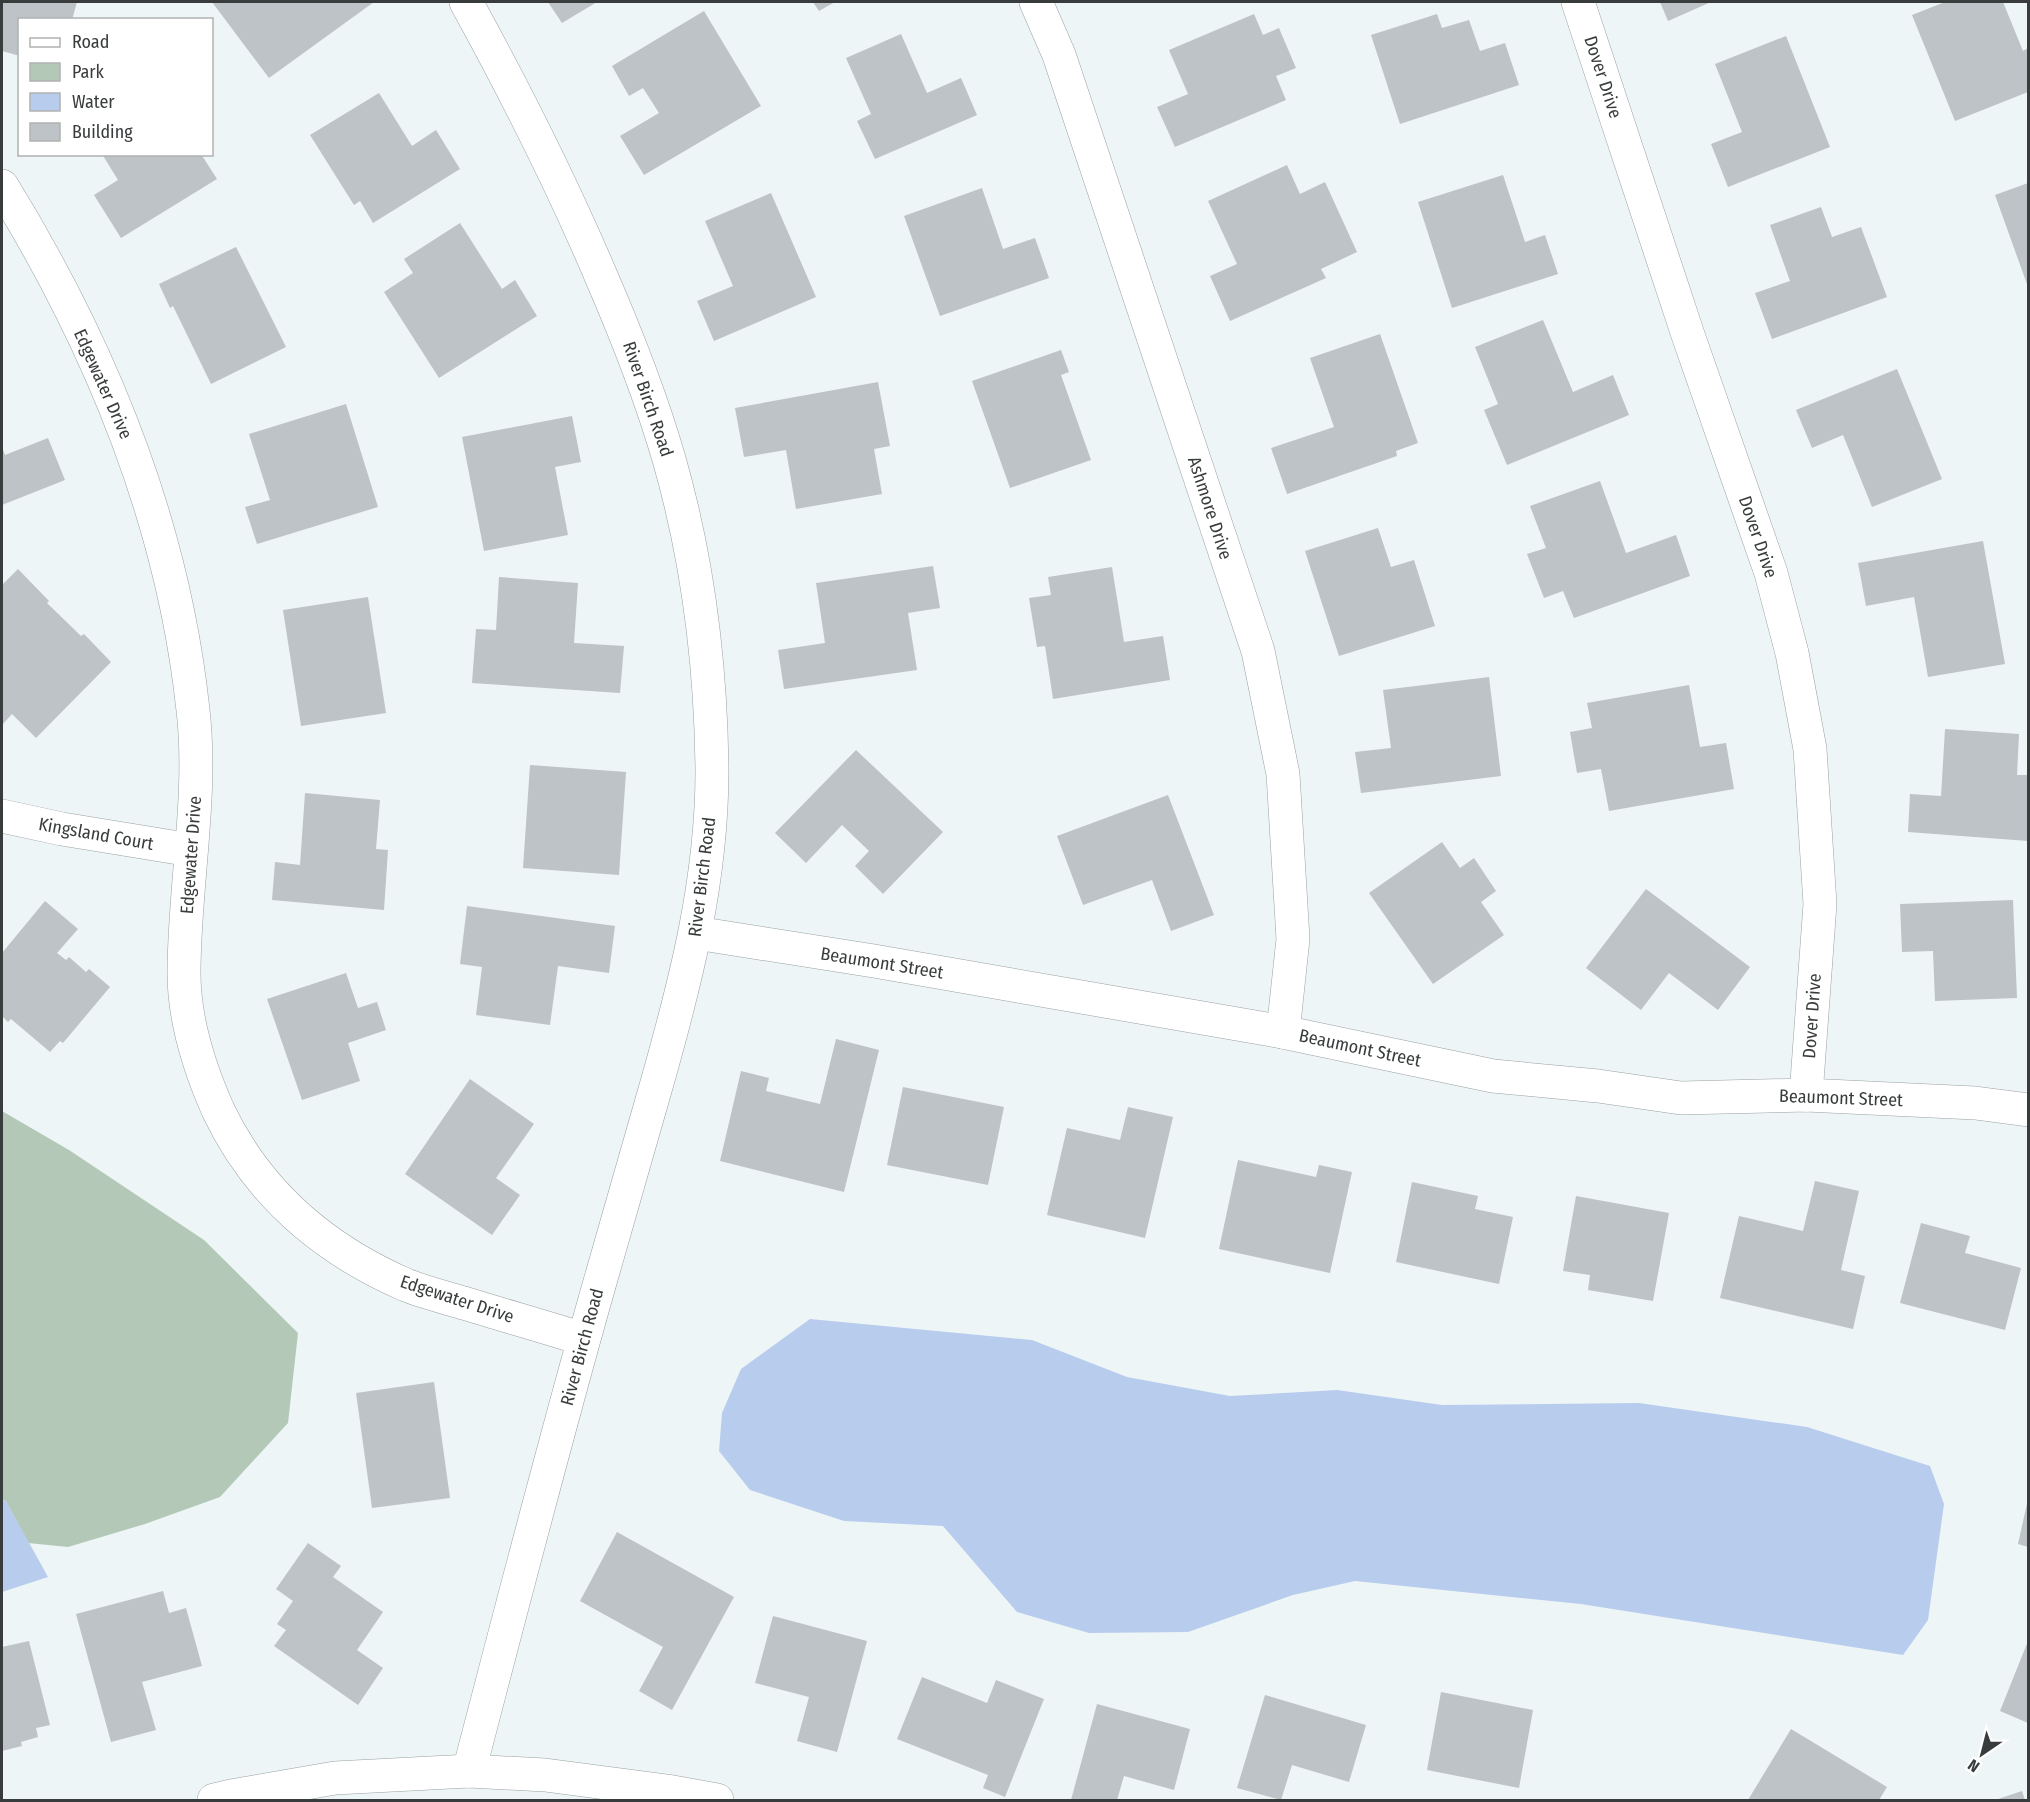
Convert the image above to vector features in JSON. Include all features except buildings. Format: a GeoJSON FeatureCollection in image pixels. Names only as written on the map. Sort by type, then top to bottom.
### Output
{"type":"FeatureCollection","features":[{"type":"Feature","properties":{"kind":"street","name":"River Birch Road"},"geometry":{"type":"LineString","coordinates":[[466,2],[515,91],[568,199],[629,342],[669,459],[696,578],[708,674],[712,773],[708,853],[696,933],[681,1001],[583,1339],[469,1770]]}},
{"type":"Feature","properties":{"kind":"street","name":"Ashmore Drive"},"geometry":{"type":"LineString","coordinates":[[1036,2],[1059,55],[1258,651],[1283,774],[1293,939],[1283,1032]]}},
{"type":"Feature","properties":{"kind":"street","name":"Dover Drive"},"geometry":{"type":"LineString","coordinates":[[1578,2],[1688,335],[1771,573],[1792,653],[1809,749],[1820,904],[1806,1095]]}},
{"type":"Feature","properties":{"kind":"street","name":"Edgewater Drive"},"geometry":{"type":"LineString","coordinates":[[2,186],[25,225],[99,367],[133,450],[160,536],[180,624],[194,712],[195,794],[184,975],[190,1028],[204,1078],[230,1134],[263,1182],[305,1225],[354,1260],[409,1286],[583,1339]]}},
{"type":"Feature","properties":{"kind":"street","name":"Kingsland Court"},"geometry":{"type":"LineString","coordinates":[[2,816],[62,829],[191,850]]}},
{"type":"Feature","properties":{"kind":"street","name":"Beaumont Street"},"geometry":{"type":"LineString","coordinates":[[696,933],[885,963],[1283,1032],[1493,1076],[1598,1086],[1681,1098],[1806,1095],[1975,1103],[2028,1110]]}},
{"type":"Feature","properties":{"kind":"street"},"geometry":{"type":"LineString","coordinates":[[214,1800],[335,1778],[469,1770],[556,1776],[717,1800]]}},
{"type":"Feature","properties":{"kind":"green space"},"geometry":{"type":"Polygon","coordinates":[[[2,1111],[69,1150],[204,1240],[298,1333],[288,1423],[220,1497],[145,1524],[68,1547],[28,1543],[6,1501],[2,1500],[2,1111]]]}},
{"type":"Feature","properties":{"kind":"water"},"geometry":{"type":"Polygon","coordinates":[[[810,1319],[1032,1340],[1127,1377],[1230,1396],[1337,1390],[1442,1405],[1639,1403],[1807,1427],[1930,1466],[1944,1504],[1928,1620],[1903,1655],[1581,1604],[1355,1581],[1293,1595],[1188,1632],[1089,1633],[1017,1612],[943,1526],[844,1521],[750,1490],[719,1451],[722,1413],[741,1369],[810,1319]]]}},
{"type":"Feature","properties":{"kind":"water"},"geometry":{"type":"Polygon","coordinates":[[[2,1500],[6,1501],[48,1577],[2,1592],[2,1500]]]}}]}
